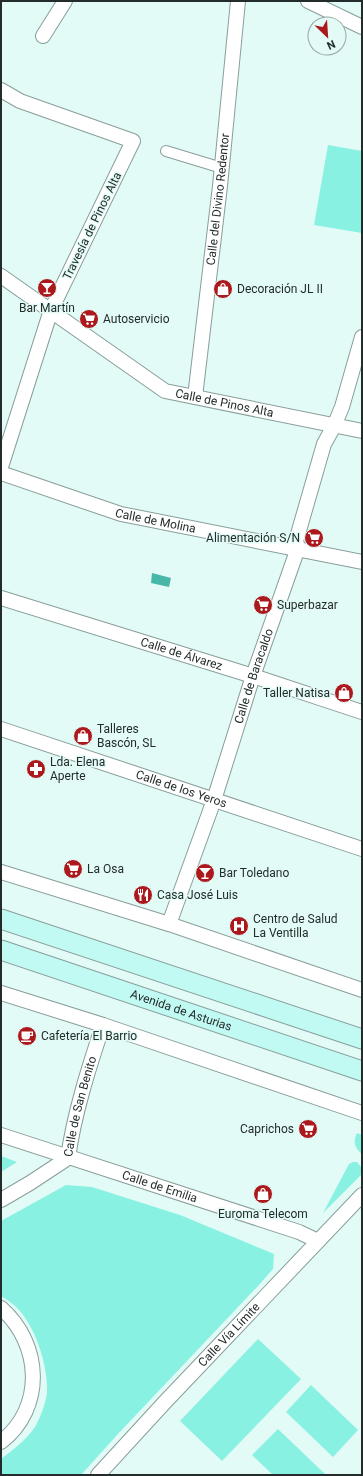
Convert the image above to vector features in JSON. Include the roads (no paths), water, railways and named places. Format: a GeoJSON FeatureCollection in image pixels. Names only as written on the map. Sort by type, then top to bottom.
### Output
{"type":"FeatureCollection","features":[{"type":"Feature","properties":{"kind":"main road"},"geometry":{"type":"LineString","coordinates":[[1,919],[362,1039]]}},
{"type":"Feature","properties":{"kind":"main road","name":"Avenida de Asturias"},"geometry":{"type":"LineString","coordinates":[[1,950],[362,1071]]}},
{"type":"Feature","properties":{"kind":"street"},"geometry":{"type":"LineString","coordinates":[[42,36],[64,1]]}},
{"type":"Feature","properties":{"kind":"street","name":"Calle del Divino Redentor"},"geometry":{"type":"LineString","coordinates":[[195,397],[222,168],[238,1]]}},
{"type":"Feature","properties":{"kind":"street"},"geometry":{"type":"LineString","coordinates":[[308,1],[362,27]]}},
{"type":"Feature","properties":{"kind":"street","name":"Travesía de Pinos Alta"},"geometry":{"type":"LineString","coordinates":[[1,90],[20,101],[133,140],[51,310],[1,467]]}},
{"type":"Feature","properties":{"kind":"street"},"geometry":{"type":"LineString","coordinates":[[166,151],[222,168]]}},
{"type":"Feature","properties":{"kind":"street","name":"Calle de Pinos Alta"},"geometry":{"type":"LineString","coordinates":[[1,276],[165,390],[362,431]]}},
{"type":"Feature","properties":{"kind":"street","name":"Calle de Baracaldo"},"geometry":{"type":"LineString","coordinates":[[169,924],[214,800],[253,676],[298,548],[296,541],[324,444],[334,426],[342,406],[362,337]]}},
{"type":"Feature","properties":{"kind":"street","name":"Calle de Molina"},"geometry":{"type":"LineString","coordinates":[[1,472],[121,514],[298,548],[362,562]]}},
{"type":"Feature","properties":{"kind":"street","name":"Calle de Álvarez"},"geometry":{"type":"LineString","coordinates":[[1,598],[253,676],[362,712]]}},
{"type":"Feature","properties":{"kind":"street","name":"Calle de los Yeros"},"geometry":{"type":"LineString","coordinates":[[1,729],[362,850]]}},
{"type":"Feature","properties":{"kind":"street"},"geometry":{"type":"LineString","coordinates":[[1,872],[169,924],[362,990]]}},
{"type":"Feature","properties":{"kind":"street"},"geometry":{"type":"LineString","coordinates":[[1,993],[103,1025],[362,1113]]}},
{"type":"Feature","properties":{"kind":"street","name":"Calle de San Benito"},"geometry":{"type":"LineString","coordinates":[[1,1200],[68,1158],[71,1137],[94,1052],[103,1025]]}},
{"type":"Feature","properties":{"kind":"street","name":"Calle de Emilia"},"geometry":{"type":"LineString","coordinates":[[1,1135],[68,1158],[300,1232],[318,1241]]}},
{"type":"Feature","properties":{"kind":"street","name":"Calle Vía Límite"},"geometry":{"type":"LineString","coordinates":[[98,1475],[165,1402],[362,1195]]}},
{"type":"Feature","properties":{"kind":"street"},"geometry":{"type":"LineString","coordinates":[[1,1308],[17,1327],[25,1341],[32,1362],[33,1377],[31,1397],[21,1421],[16,1429],[1,1442]]}},
{"type":"Feature","properties":{"kind":"place","name":"Bar Martín"},"geometry":{"type":"Point","coordinates":[47,288]}},
{"type":"Feature","properties":{"kind":"place","name":"Decoración JL II"},"geometry":{"type":"Point","coordinates":[223,289]}},
{"type":"Feature","properties":{"kind":"place","name":"Autoservicio"},"geometry":{"type":"Point","coordinates":[89,319]}},
{"type":"Feature","properties":{"kind":"place","name":"Alimentación S/N"},"geometry":{"type":"Point","coordinates":[314,538]}},
{"type":"Feature","properties":{"kind":"place","name":"Superbazar"},"geometry":{"type":"Point","coordinates":[263,605]}},
{"type":"Feature","properties":{"kind":"place","name":"Taller Natisa"},"geometry":{"type":"Point","coordinates":[344,693]}},
{"type":"Feature","properties":{"kind":"place","name":"Talleres Bascón, SL"},"geometry":{"type":"Point","coordinates":[83,736]}},
{"type":"Feature","properties":{"kind":"place","name":"Lda. Elena Aperte"},"geometry":{"type":"Point","coordinates":[36,769]}},
{"type":"Feature","properties":{"kind":"place","name":"La Osa"},"geometry":{"type":"Point","coordinates":[73,869]}},
{"type":"Feature","properties":{"kind":"place","name":"Bar Toledano"},"geometry":{"type":"Point","coordinates":[205,873]}},
{"type":"Feature","properties":{"kind":"place","name":"Casa José Luis"},"geometry":{"type":"Point","coordinates":[143,895]}},
{"type":"Feature","properties":{"kind":"place","name":"Centro de Salud La Ventilla"},"geometry":{"type":"Point","coordinates":[239,926]}},
{"type":"Feature","properties":{"kind":"place","name":"Cafetería El Barrio"},"geometry":{"type":"Point","coordinates":[27,1036]}},
{"type":"Feature","properties":{"kind":"place","name":"Caprichos"},"geometry":{"type":"Point","coordinates":[308,1129]}},
{"type":"Feature","properties":{"kind":"place","name":"Euroma Telecom"},"geometry":{"type":"Point","coordinates":[263,1194]}}]}
